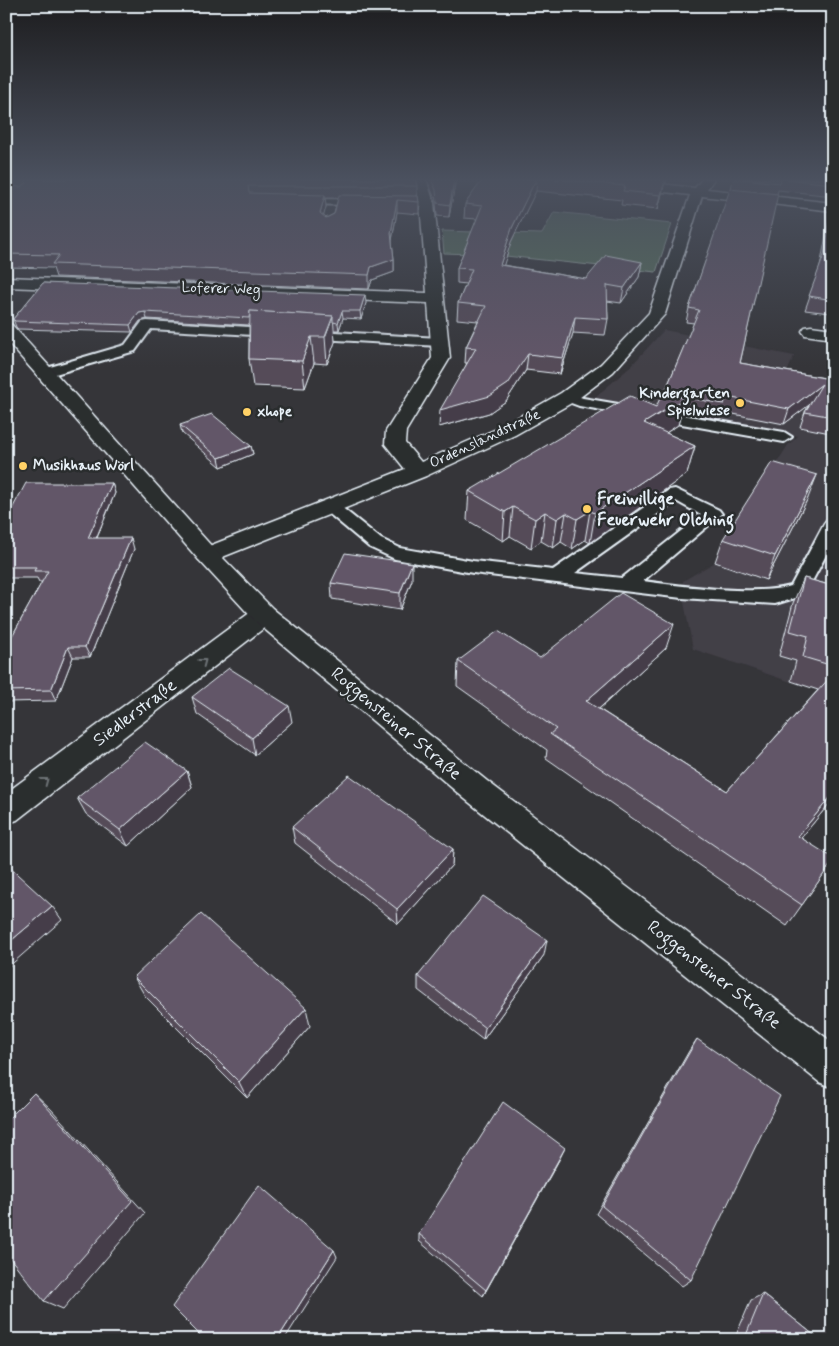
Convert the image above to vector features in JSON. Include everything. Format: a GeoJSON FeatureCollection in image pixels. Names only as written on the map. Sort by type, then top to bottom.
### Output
{"type":"FeatureCollection","features":[{"type":"Feature","properties":{"kind":"street"},"geometry":{"type":"LineString","coordinates":[[418,471],[395,444],[396,431],[441,358],[431,242]]}},
{"type":"Feature","properties":{"kind":"street","name":"Ordenslandstraße"},"geometry":{"type":"LineString","coordinates":[[207,555],[418,471],[508,432],[568,397],[607,368],[658,314],[679,242]]}},
{"type":"Feature","properties":{"kind":"street","name":"Loferer Weg"},"geometry":{"type":"LineString","coordinates":[[6,282],[436,298]]}},
{"type":"Feature","properties":{"kind":"street","name":"Roggensteiner Straße"},"geometry":{"type":"LineString","coordinates":[[6,329],[207,555],[264,615],[476,790],[833,1068]]}},
{"type":"Feature","properties":{"kind":"street"},"geometry":{"type":"LineString","coordinates":[[811,331],[833,334]]}},
{"type":"Feature","properties":{"kind":"street","name":"Siedlerstraße"},"geometry":{"type":"LineString","coordinates":[[6,811],[264,615]]}},
{"type":"Feature","properties":{"kind":"lane"},"geometry":{"type":"LineString","coordinates":[[46,373],[130,348],[146,325],[439,342]]}},
{"type":"Feature","properties":{"kind":"lane"},"geometry":{"type":"LineString","coordinates":[[568,397],[580,402],[784,437]]}},
{"type":"Feature","properties":{"kind":"lane"},"geometry":{"type":"LineString","coordinates":[[557,577],[675,494],[713,514],[626,585]]}},
{"type":"Feature","properties":{"kind":"lane"},"geometry":{"type":"LineString","coordinates":[[329,506],[375,543],[394,553],[473,567],[682,592],[774,597],[798,590],[833,600]]}},
{"type":"Feature","properties":{"kind":"lane"},"geometry":{"type":"LineString","coordinates":[[798,590],[831,532]]}},
{"type":"Feature","properties":{"kind":"shaded area"},"geometry":{"type":"Polygon","coordinates":[[[664,330],[794,356],[782,384],[833,392],[833,696],[693,649],[682,592],[683,581],[715,562],[788,445],[798,436],[594,398],[629,368],[664,330]]]}},
{"type":"Feature","properties":{"kind":"green space"},"geometry":{"type":"Polygon","coordinates":[[[443,242],[666,242],[656,272],[496,255],[444,253],[443,242]]]}},
{"type":"Feature","properties":{"kind":"building"},"geometry":{"type":"Polygon","coordinates":[[[6,242],[392,242],[394,259],[371,267],[369,275],[52,264],[59,255],[6,254],[6,242]]]}},
{"type":"Feature","properties":{"kind":"building"},"geometry":{"type":"Polygon","coordinates":[[[468,242],[508,242],[500,265],[586,279],[606,255],[642,262],[624,288],[607,285],[608,319],[575,317],[563,358],[528,354],[508,384],[490,396],[440,410],[476,348],[466,347],[486,306],[458,303],[472,269],[457,268],[468,242]]]}},
{"type":"Feature","properties":{"kind":"building"},"geometry":{"type":"Polygon","coordinates":[[[712,242],[767,242],[740,363],[830,379],[833,327],[833,417],[805,412],[822,384],[789,409],[727,397],[724,404],[664,394],[699,310],[689,308],[712,242]]]}},
{"type":"Feature","properties":{"kind":"building"},"geometry":{"type":"Polygon","coordinates":[[[826,242],[833,242],[833,300],[809,296],[824,255],[826,242]]]}},
{"type":"Feature","properties":{"kind":"building"},"geometry":{"type":"Polygon","coordinates":[[[43,283],[365,295],[360,311],[342,311],[338,323],[333,322],[333,316],[250,311],[249,318],[145,312],[139,313],[130,325],[15,321],[13,319],[43,283]]]}},
{"type":"Feature","properties":{"kind":"building"},"geometry":{"type":"Polygon","coordinates":[[[250,311],[333,316],[325,337],[311,337],[302,361],[249,359],[250,311]]]}},
{"type":"Feature","properties":{"kind":"building"},"geometry":{"type":"Polygon","coordinates":[[[662,394],[685,398],[644,423],[695,446],[595,513],[590,511],[577,519],[566,513],[557,519],[545,512],[535,519],[513,507],[505,512],[469,491],[630,396],[656,407],[662,394]]]}},
{"type":"Feature","properties":{"kind":"building"},"geometry":{"type":"Polygon","coordinates":[[[212,414],[251,446],[219,458],[180,425],[212,414]]]}},
{"type":"Feature","properties":{"kind":"building"},"geometry":{"type":"Polygon","coordinates":[[[772,462],[817,475],[775,556],[723,539],[772,462]]]}},
{"type":"Feature","properties":{"kind":"building"},"geometry":{"type":"Polygon","coordinates":[[[26,483],[112,483],[88,538],[131,538],[85,647],[68,647],[51,690],[6,691],[6,647],[48,571],[34,571],[36,567],[6,567],[6,520],[26,483]]]}},
{"type":"Feature","properties":{"kind":"building"},"geometry":{"type":"Polygon","coordinates":[[[345,553],[412,563],[400,593],[331,583],[345,553]]]}},
{"type":"Feature","properties":{"kind":"building"},"geometry":{"type":"Polygon","coordinates":[[[804,578],[833,586],[833,666],[803,657],[808,636],[790,631],[804,578]]]}},
{"type":"Feature","properties":{"kind":"building"},"geometry":{"type":"Polygon","coordinates":[[[621,593],[674,624],[586,701],[727,791],[833,674],[833,794],[798,836],[833,858],[833,861],[802,905],[550,734],[556,729],[458,661],[498,631],[540,658],[621,593]]]}},
{"type":"Feature","properties":{"kind":"building"},"geometry":{"type":"Polygon","coordinates":[[[229,668],[289,706],[252,738],[192,697],[229,668]]]}},
{"type":"Feature","properties":{"kind":"building"},"geometry":{"type":"Polygon","coordinates":[[[145,742],[187,771],[120,830],[77,798],[145,742]]]}},
{"type":"Feature","properties":{"kind":"building"},"geometry":{"type":"Polygon","coordinates":[[[349,775],[453,849],[397,909],[292,827],[349,775]]]}},
{"type":"Feature","properties":{"kind":"building"},"geometry":{"type":"Polygon","coordinates":[[[6,864],[52,906],[6,945],[6,864]]]}},
{"type":"Feature","properties":{"kind":"building"},"geometry":{"type":"Polygon","coordinates":[[[483,896],[547,940],[485,1028],[418,976],[483,896]]]}},
{"type":"Feature","properties":{"kind":"building"},"geometry":{"type":"Polygon","coordinates":[[[201,914],[306,1008],[239,1082],[134,977],[201,914]]]}},
{"type":"Feature","properties":{"kind":"building"},"geometry":{"type":"Polygon","coordinates":[[[697,1039],[780,1096],[691,1280],[602,1206],[697,1039]]]}},
{"type":"Feature","properties":{"kind":"building"},"geometry":{"type":"Polygon","coordinates":[[[34,1093],[132,1201],[44,1301],[6,1253],[6,1121],[34,1093]]]}},
{"type":"Feature","properties":{"kind":"building"},"geometry":{"type":"Polygon","coordinates":[[[503,1102],[565,1148],[486,1290],[419,1234],[503,1102]]]}},
{"type":"Feature","properties":{"kind":"building"},"geometry":{"type":"Polygon","coordinates":[[[259,1185],[334,1250],[277,1340],[205,1340],[172,1307],[259,1185]]]}},
{"type":"Feature","properties":{"kind":"building"},"geometry":{"type":"Polygon","coordinates":[[[763,1294],[820,1340],[744,1340],[763,1294]]]}},
{"type":"Feature","properties":{"kind":"place","name":"Kindergarten Spielwiese"},"geometry":{"type":"Point","coordinates":[740,403]}},
{"type":"Feature","properties":{"kind":"place","name":"xhope"},"geometry":{"type":"Point","coordinates":[247,412]}},
{"type":"Feature","properties":{"kind":"place","name":"Musikhaus Wörl"},"geometry":{"type":"Point","coordinates":[23,466]}},
{"type":"Feature","properties":{"kind":"place","name":"Freiwillige Feuerwehr Olching"},"geometry":{"type":"Point","coordinates":[587,509]}}]}
